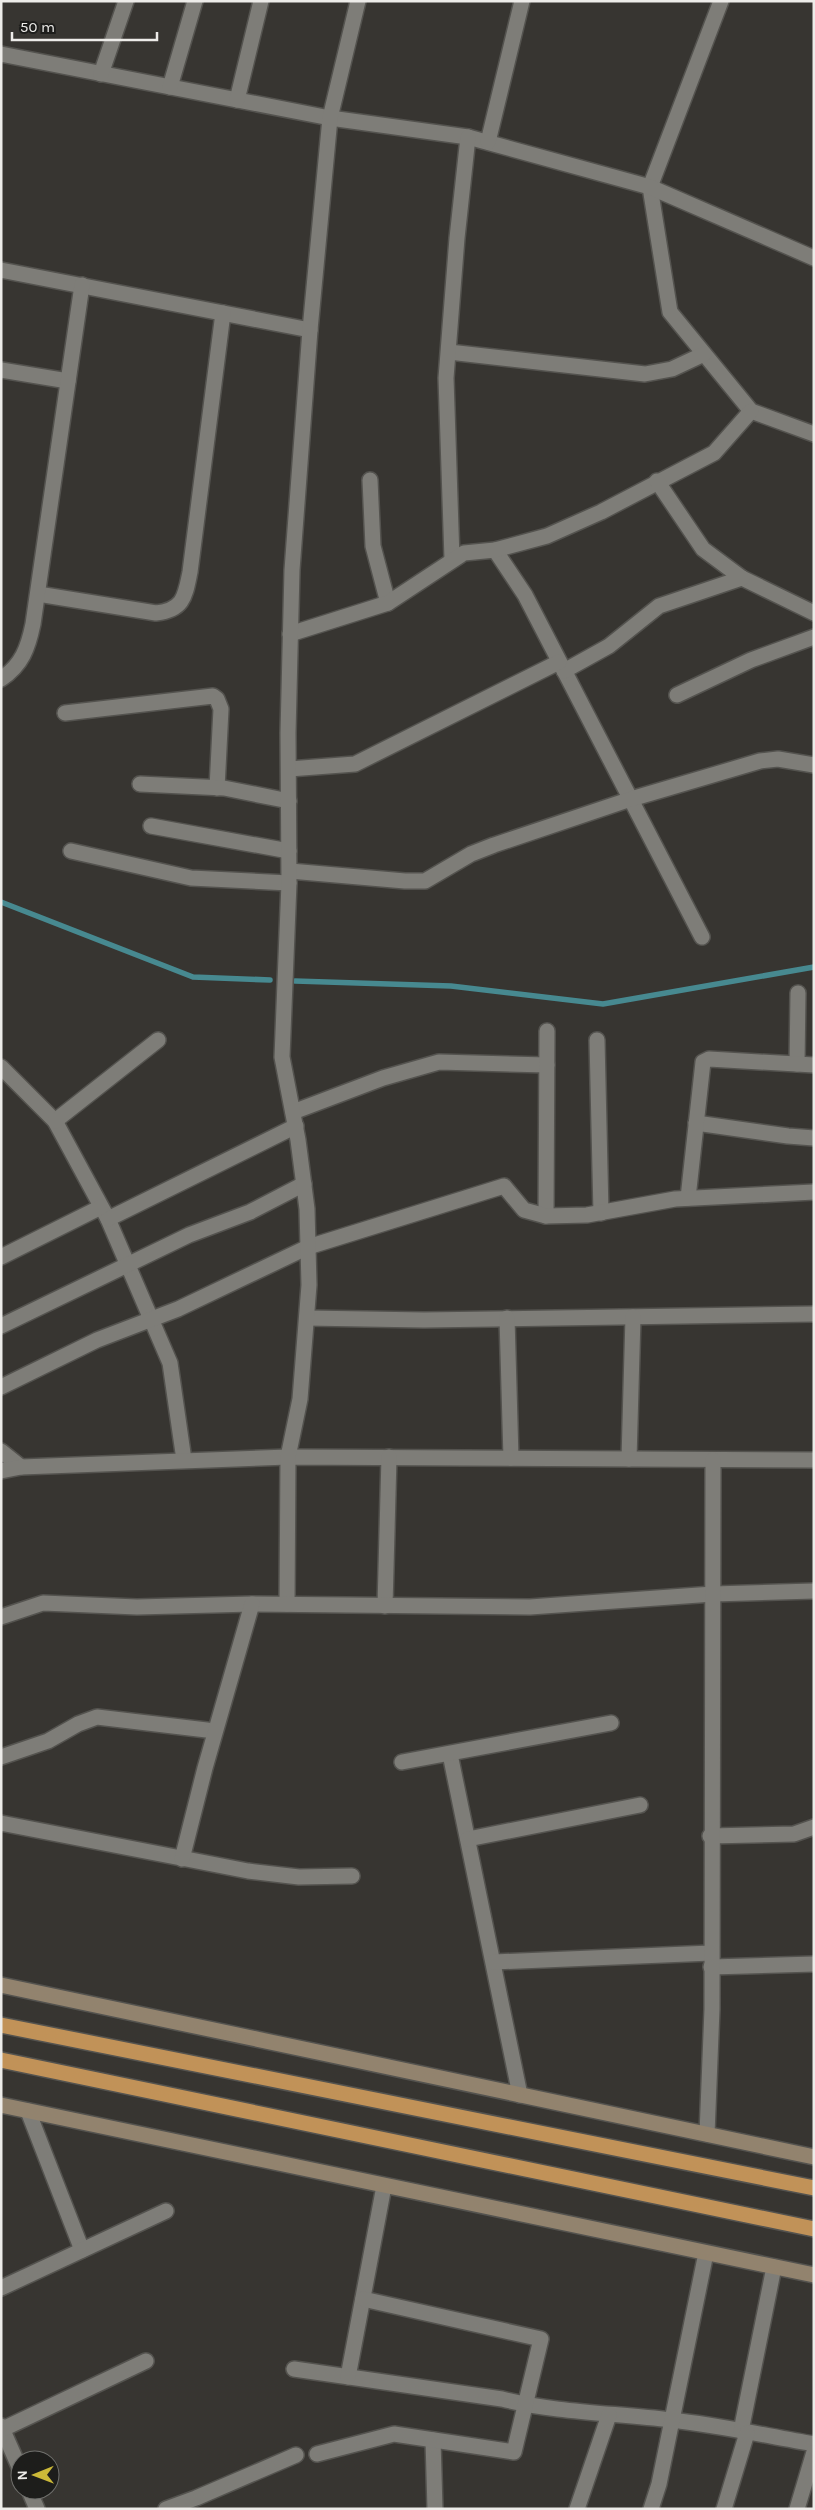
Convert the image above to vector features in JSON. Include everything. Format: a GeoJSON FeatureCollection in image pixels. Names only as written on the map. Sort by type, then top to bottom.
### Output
{"type":"FeatureCollection","features":[{"type":"Feature","properties":{"kind":"highway"},"geometry":{"type":"LineString","coordinates":[[1,2026],[814,2188]]}},
{"type":"Feature","properties":{"kind":"highway"},"geometry":{"type":"LineString","coordinates":[[1,2060],[814,2229]]}},
{"type":"Feature","properties":{"kind":"street"},"geometry":{"type":"LineString","coordinates":[[101,74],[126,1]]}},
{"type":"Feature","properties":{"kind":"street"},"geometry":{"type":"LineString","coordinates":[[170,87],[195,1]]}},
{"type":"Feature","properties":{"kind":"street"},"geometry":{"type":"LineString","coordinates":[[237,100],[261,1]]}},
{"type":"Feature","properties":{"kind":"street"},"geometry":{"type":"LineString","coordinates":[[287,1604],[288,1457],[300,1399],[309,1286],[304,1184],[282,1057],[290,877],[289,769],[292,561],[310,330],[330,118],[358,1]]}},
{"type":"Feature","properties":{"kind":"street"},"geometry":{"type":"LineString","coordinates":[[488,142],[522,1]]}},
{"type":"Feature","properties":{"kind":"street"},"geometry":{"type":"LineString","coordinates":[[722,1],[650,187],[670,312],[750,411],[814,434]]}},
{"type":"Feature","properties":{"kind":"street"},"geometry":{"type":"LineString","coordinates":[[1,54],[330,118],[468,137],[488,142],[650,187],[814,258]]}},
{"type":"Feature","properties":{"kind":"street"},"geometry":{"type":"LineString","coordinates":[[452,559],[446,378],[456,238],[468,137]]}},
{"type":"Feature","properties":{"kind":"street"},"geometry":{"type":"LineString","coordinates":[[1,270],[310,330]]}},
{"type":"Feature","properties":{"kind":"street"},"geometry":{"type":"LineString","coordinates":[[1,679],[13,672],[21,662],[28,647],[38,594],[82,286]]}},
{"type":"Feature","properties":{"kind":"street"},"geometry":{"type":"LineString","coordinates":[[38,594],[156,613],[173,610],[179,605],[186,593],[190,572],[223,313]]}},
{"type":"Feature","properties":{"kind":"street"},"geometry":{"type":"LineString","coordinates":[[449,352],[645,374],[672,369],[704,354]]}},
{"type":"Feature","properties":{"kind":"street"},"geometry":{"type":"LineString","coordinates":[[1,370],[68,381]]}},
{"type":"Feature","properties":{"kind":"street"},"geometry":{"type":"LineString","coordinates":[[290,634],[388,603],[452,559],[464,553],[495,550],[547,536],[601,512],[657,481],[714,453],[750,411]]}},
{"type":"Feature","properties":{"kind":"street"},"geometry":{"type":"LineString","coordinates":[[370,480],[373,546],[388,603]]}},
{"type":"Feature","properties":{"kind":"street"},"geometry":{"type":"LineString","coordinates":[[657,481],[703,550],[742,578],[814,613]]}},
{"type":"Feature","properties":{"kind":"street"},"geometry":{"type":"LineString","coordinates":[[495,550],[524,595],[702,937]]}},
{"type":"Feature","properties":{"kind":"street"},"geometry":{"type":"LineString","coordinates":[[289,769],[355,764],[609,646],[659,606],[742,578]]}},
{"type":"Feature","properties":{"kind":"street"},"geometry":{"type":"LineString","coordinates":[[677,694],[751,660],[814,637]]}},
{"type":"Feature","properties":{"kind":"street"},"geometry":{"type":"LineString","coordinates":[[65,713],[213,696],[217,699],[220,709],[217,788]]}},
{"type":"Feature","properties":{"kind":"street"},"geometry":{"type":"LineString","coordinates":[[71,851],[192,878],[290,877],[425,881],[482,849],[631,799],[769,758],[814,766]]}},
{"type":"Feature","properties":{"kind":"street"},"geometry":{"type":"LineString","coordinates":[[140,784],[217,788],[289,801]]}},
{"type":"Feature","properties":{"kind":"street"},"geometry":{"type":"LineString","coordinates":[[150,826],[289,851]]}},
{"type":"Feature","properties":{"kind":"street"},"geometry":{"type":"LineString","coordinates":[[798,993],[798,1064]]}},
{"type":"Feature","properties":{"kind":"street"},"geometry":{"type":"LineString","coordinates":[[546,1216],[547,1031]]}},
{"type":"Feature","properties":{"kind":"street"},"geometry":{"type":"LineString","coordinates":[[54,1121],[158,1040]]}},
{"type":"Feature","properties":{"kind":"street"},"geometry":{"type":"LineString","coordinates":[[597,1040],[601,1213]]}},
{"type":"Feature","properties":{"kind":"street"},"geometry":{"type":"LineString","coordinates":[[688,1198],[702,1064],[706,1060],[814,1065]]}},
{"type":"Feature","properties":{"kind":"street"},"geometry":{"type":"LineString","coordinates":[[1,1257],[105,1213],[294,1119],[383,1078],[439,1062],[546,1065]]}},
{"type":"Feature","properties":{"kind":"street"},"geometry":{"type":"LineString","coordinates":[[1,1067],[54,1121],[105,1213],[170,1363],[184,1460]]}},
{"type":"Feature","properties":{"kind":"street"},"geometry":{"type":"LineString","coordinates":[[696,1123],[814,1138]]}},
{"type":"Feature","properties":{"kind":"street"},"geometry":{"type":"LineString","coordinates":[[1,1326],[189,1235],[250,1212],[304,1184]]}},
{"type":"Feature","properties":{"kind":"street"},"geometry":{"type":"LineString","coordinates":[[1,1387],[97,1340],[178,1309],[308,1246],[504,1186],[524,1210],[546,1216],[587,1215],[688,1198],[814,1192]]}},
{"type":"Feature","properties":{"kind":"street"},"geometry":{"type":"LineString","coordinates":[[307,1318],[507,1318],[814,1314]]}},
{"type":"Feature","properties":{"kind":"street"},"geometry":{"type":"LineString","coordinates":[[629,1459],[633,1317]]}},
{"type":"Feature","properties":{"kind":"street"},"geometry":{"type":"LineString","coordinates":[[507,1318],[512,1458]]}},
{"type":"Feature","properties":{"kind":"street"},"geometry":{"type":"LineString","coordinates":[[1,1451],[20,1467]]}},
{"type":"Feature","properties":{"kind":"street"},"geometry":{"type":"LineString","coordinates":[[1,1471],[20,1467],[288,1457],[814,1460]]}},
{"type":"Feature","properties":{"kind":"street"},"geometry":{"type":"LineString","coordinates":[[385,1606],[389,1457]]}},
{"type":"Feature","properties":{"kind":"street"},"geometry":{"type":"LineString","coordinates":[[707,2134],[711,1960],[710,1836],[714,1460]]}},
{"type":"Feature","properties":{"kind":"street"},"geometry":{"type":"LineString","coordinates":[[1,1617],[43,1603],[137,1607],[287,1604],[530,1607],[713,1594],[814,1591]]}},
{"type":"Feature","properties":{"kind":"street"},"geometry":{"type":"LineString","coordinates":[[182,1858],[215,1731],[252,1604]]}},
{"type":"Feature","properties":{"kind":"street"},"geometry":{"type":"LineString","coordinates":[[1,1757],[48,1741],[78,1724],[97,1717],[215,1731]]}},
{"type":"Feature","properties":{"kind":"street"},"geometry":{"type":"LineString","coordinates":[[402,1762],[611,1723]]}},
{"type":"Feature","properties":{"kind":"street"},"geometry":{"type":"LineString","coordinates":[[450,1754],[520,2095]]}},
{"type":"Feature","properties":{"kind":"street"},"geometry":{"type":"LineString","coordinates":[[468,1839],[640,1805]]}},
{"type":"Feature","properties":{"kind":"street"},"geometry":{"type":"LineString","coordinates":[[1,1823],[248,1871],[299,1877],[352,1876]]}},
{"type":"Feature","properties":{"kind":"street"},"geometry":{"type":"LineString","coordinates":[[710,1836],[794,1834],[814,1827]]}},
{"type":"Feature","properties":{"kind":"street"},"geometry":{"type":"LineString","coordinates":[[494,1962],[711,1960],[814,1964]]}},
{"type":"Feature","properties":{"kind":"street"},"geometry":{"type":"LineString","coordinates":[[1,1985],[814,2157]]}},
{"type":"Feature","properties":{"kind":"street"},"geometry":{"type":"LineString","coordinates":[[1,2105],[814,2275]]}},
{"type":"Feature","properties":{"kind":"street"},"geometry":{"type":"LineString","coordinates":[[28,2110],[82,2250]]}},
{"type":"Feature","properties":{"kind":"street"},"geometry":{"type":"LineString","coordinates":[[348,2377],[384,2186]]}},
{"type":"Feature","properties":{"kind":"street"},"geometry":{"type":"LineString","coordinates":[[1,2288],[166,2211]]}},
{"type":"Feature","properties":{"kind":"street"},"geometry":{"type":"LineString","coordinates":[[651,2509],[659,2484],[706,2253]]}},
{"type":"Feature","properties":{"kind":"street"},"geometry":{"type":"LineString","coordinates":[[724,2509],[744,2432],[774,2267]]}},
{"type":"Feature","properties":{"kind":"street"},"geometry":{"type":"LineString","coordinates":[[317,2454],[394,2434],[514,2452],[541,2339],[362,2299]]}},
{"type":"Feature","properties":{"kind":"street"},"geometry":{"type":"LineString","coordinates":[[12,2450],[2,2428],[146,2361]]}},
{"type":"Feature","properties":{"kind":"street"},"geometry":{"type":"LineString","coordinates":[[294,2368],[502,2398],[525,2405],[608,2415],[672,2420],[814,2444]]}},
{"type":"Feature","properties":{"kind":"street"},"geometry":{"type":"LineString","coordinates":[[577,2509],[608,2415]]}},
{"type":"Feature","properties":{"kind":"street"},"geometry":{"type":"LineString","coordinates":[[432,2440],[435,2509]]}},
{"type":"Feature","properties":{"kind":"street"},"geometry":{"type":"LineString","coordinates":[[798,2509],[814,2452]]}},
{"type":"Feature","properties":{"kind":"street"},"geometry":{"type":"LineString","coordinates":[[166,2509],[198,2504],[296,2455]]}},
{"type":"Feature","properties":{"kind":"waterway"},"geometry":{"type":"LineString","coordinates":[[1,902],[193,977],[270,980]]}},
{"type":"Feature","properties":{"kind":"waterway"},"geometry":{"type":"LineString","coordinates":[[295,981],[451,986],[603,1004],[814,967]]}}]}
